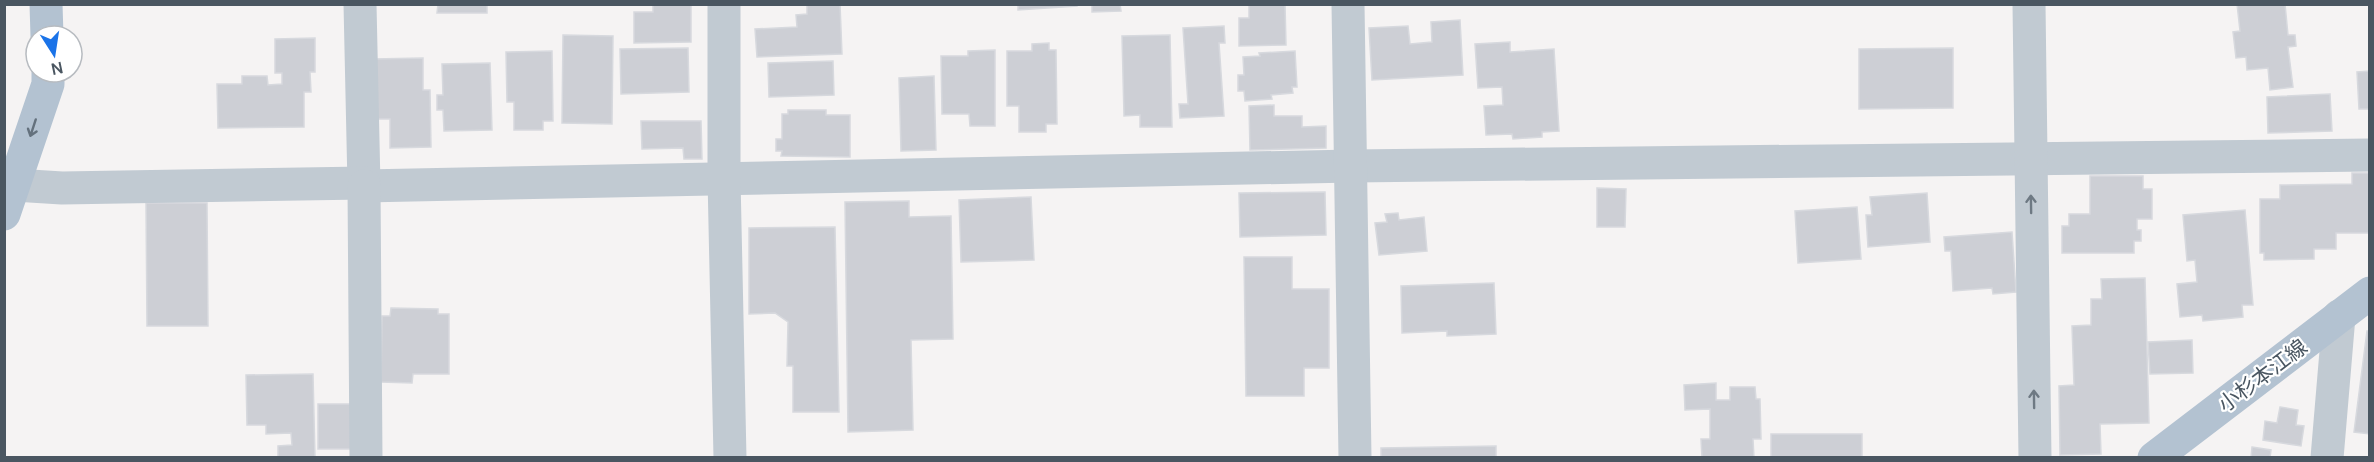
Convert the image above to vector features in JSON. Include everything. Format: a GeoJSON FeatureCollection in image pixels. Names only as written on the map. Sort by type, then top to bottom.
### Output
{"type":"FeatureCollection","features":[{"type":"Feature","properties":{"kind":"main road"},"geometry":{"type":"LineString","coordinates":[[46,4],[47,24]]}},
{"type":"Feature","properties":{"kind":"main road"},"geometry":{"type":"LineString","coordinates":[[9,200],[48,84]]}},
{"type":"Feature","properties":{"kind":"main road","name":"小杉本江線"},"geometry":{"type":"LineString","coordinates":[[2154,458],[2370,293]]}},
{"type":"Feature","properties":{"kind":"street"},"geometry":{"type":"LineString","coordinates":[[360,4],[366,458]]}},
{"type":"Feature","properties":{"kind":"street"},"geometry":{"type":"LineString","coordinates":[[724,4],[724,178],[730,458]]}},
{"type":"Feature","properties":{"kind":"street"},"geometry":{"type":"LineString","coordinates":[[1348,4],[1355,458]]}},
{"type":"Feature","properties":{"kind":"street"},"geometry":{"type":"LineString","coordinates":[[2029,4],[2035,458]]}},
{"type":"Feature","properties":{"kind":"street"},"geometry":{"type":"LineString","coordinates":[[9,200],[62,188],[1352,166],[2370,155]]}},
{"type":"Feature","properties":{"kind":"street"},"geometry":{"type":"LineString","coordinates":[[2327,458],[2339,316]]}},
{"type":"Feature","properties":{"kind":"building"},"geometry":{"type":"Polygon","coordinates":[[[438,4],[487,4],[487,13],[437,13],[438,4]]]}},
{"type":"Feature","properties":{"kind":"building"},"geometry":{"type":"Polygon","coordinates":[[[653,4],[691,4],[691,42],[634,43],[634,12],[653,12],[653,4]]]}},
{"type":"Feature","properties":{"kind":"building"},"geometry":{"type":"Polygon","coordinates":[[[807,4],[840,4],[842,54],[757,57],[755,29],[797,27],[796,15],[807,14],[807,4]]]}},
{"type":"Feature","properties":{"kind":"building"},"geometry":{"type":"Polygon","coordinates":[[[1018,4],[1077,4],[1077,6],[1018,10],[1018,4]]]}},
{"type":"Feature","properties":{"kind":"building"},"geometry":{"type":"Polygon","coordinates":[[[1092,4],[1120,4],[1121,11],[1092,12],[1092,4]]]}},
{"type":"Feature","properties":{"kind":"building"},"geometry":{"type":"Polygon","coordinates":[[[1249,4],[1285,4],[1286,45],[1239,46],[1239,18],[1249,18],[1249,4]]]}},
{"type":"Feature","properties":{"kind":"building"},"geometry":{"type":"Polygon","coordinates":[[[2237,4],[2285,4],[2288,35],[2295,35],[2296,46],[2288,47],[2293,87],[2270,90],[2268,68],[2247,70],[2246,57],[2236,58],[2233,32],[2240,31],[2237,4]]]}},
{"type":"Feature","properties":{"kind":"building"},"geometry":{"type":"Polygon","coordinates":[[[1460,20],[1463,75],[1372,80],[1369,28],[1408,26],[1410,44],[1432,42],[1431,22],[1460,20]]]}},
{"type":"Feature","properties":{"kind":"building"},"geometry":{"type":"Polygon","coordinates":[[[1224,26],[1225,43],[1219,43],[1224,116],[1180,118],[1179,104],[1188,104],[1183,28],[1224,26]]]}},
{"type":"Feature","properties":{"kind":"building"},"geometry":{"type":"Polygon","coordinates":[[[563,35],[613,36],[612,124],[562,123],[563,35]]]}},
{"type":"Feature","properties":{"kind":"building"},"geometry":{"type":"Polygon","coordinates":[[[1170,35],[1172,127],[1140,127],[1140,115],[1124,116],[1122,36],[1170,35]]]}},
{"type":"Feature","properties":{"kind":"building"},"geometry":{"type":"Polygon","coordinates":[[[315,38],[315,72],[310,72],[311,92],[304,92],[304,127],[218,128],[217,84],[242,84],[242,76],[267,76],[268,85],[282,84],[282,73],[275,73],[275,39],[315,38]]]}},
{"type":"Feature","properties":{"kind":"building"},"geometry":{"type":"Polygon","coordinates":[[[1510,42],[1510,52],[1554,49],[1559,131],[1542,132],[1542,137],[1513,139],[1512,134],[1486,135],[1484,106],[1503,105],[1502,87],[1478,88],[1475,44],[1510,42]]]}},
{"type":"Feature","properties":{"kind":"building"},"geometry":{"type":"Polygon","coordinates":[[[1049,43],[1049,50],[1056,50],[1057,124],[1046,124],[1046,132],[1019,132],[1019,106],[1007,106],[1007,51],[1032,51],[1032,44],[1049,43]]]}},
{"type":"Feature","properties":{"kind":"building"},"geometry":{"type":"Polygon","coordinates":[[[688,48],[689,92],[621,94],[620,49],[688,48]]]}},
{"type":"Feature","properties":{"kind":"building"},"geometry":{"type":"Polygon","coordinates":[[[1953,48],[1953,108],[1859,109],[1859,49],[1953,48]]]}},
{"type":"Feature","properties":{"kind":"building"},"geometry":{"type":"Polygon","coordinates":[[[995,50],[995,126],[970,126],[969,114],[942,114],[941,56],[968,56],[968,51],[995,50]]]}},
{"type":"Feature","properties":{"kind":"building"},"geometry":{"type":"Polygon","coordinates":[[[552,51],[553,121],[543,121],[543,130],[514,130],[514,102],[507,102],[506,52],[552,51]]]}},
{"type":"Feature","properties":{"kind":"building"},"geometry":{"type":"Polygon","coordinates":[[[1295,51],[1297,87],[1292,87],[1293,93],[1271,95],[1272,99],[1245,101],[1244,91],[1238,91],[1238,75],[1244,75],[1243,57],[1260,56],[1259,53],[1295,51]]]}},
{"type":"Feature","properties":{"kind":"building"},"geometry":{"type":"Polygon","coordinates":[[[423,58],[423,90],[430,90],[431,147],[390,148],[390,119],[374,119],[373,59],[423,58]]]}},
{"type":"Feature","properties":{"kind":"building"},"geometry":{"type":"Polygon","coordinates":[[[833,61],[834,95],[769,97],[768,63],[833,61]]]}},
{"type":"Feature","properties":{"kind":"building"},"geometry":{"type":"Polygon","coordinates":[[[490,63],[492,130],[444,131],[443,110],[437,110],[437,95],[443,95],[442,64],[490,63]]]}},
{"type":"Feature","properties":{"kind":"building"},"geometry":{"type":"Polygon","coordinates":[[[2370,71],[2370,109],[2359,109],[2357,72],[2370,71]]]}},
{"type":"Feature","properties":{"kind":"building"},"geometry":{"type":"Polygon","coordinates":[[[934,76],[936,150],[901,151],[899,78],[934,76]]]}},
{"type":"Feature","properties":{"kind":"building"},"geometry":{"type":"Polygon","coordinates":[[[2330,94],[2332,131],[2268,133],[2267,97],[2330,94]]]}},
{"type":"Feature","properties":{"kind":"building"},"geometry":{"type":"Polygon","coordinates":[[[1274,105],[1274,116],[1302,116],[1302,127],[1326,126],[1326,148],[1250,150],[1249,106],[1274,105]]]}},
{"type":"Feature","properties":{"kind":"building"},"geometry":{"type":"Polygon","coordinates":[[[788,110],[826,110],[826,115],[850,115],[850,157],[781,156],[782,151],[776,151],[776,139],[782,139],[782,114],[788,114],[788,110]]]}},
{"type":"Feature","properties":{"kind":"building"},"geometry":{"type":"Polygon","coordinates":[[[641,121],[701,121],[702,159],[684,159],[683,148],[642,149],[641,121]]]}},
{"type":"Feature","properties":{"kind":"building"},"geometry":{"type":"Polygon","coordinates":[[[2352,173],[2370,173],[2370,233],[2336,233],[2336,249],[2314,249],[2314,259],[2264,260],[2264,253],[2260,253],[2260,199],[2280,199],[2280,185],[2352,184],[2352,173]]]}},
{"type":"Feature","properties":{"kind":"building"},"geometry":{"type":"Polygon","coordinates":[[[2090,176],[2143,176],[2143,189],[2152,189],[2152,219],[2137,219],[2137,230],[2141,230],[2141,241],[2134,241],[2134,253],[2062,253],[2062,226],[2069,226],[2069,214],[2090,214],[2090,176]]]}},
{"type":"Feature","properties":{"kind":"building"},"geometry":{"type":"Polygon","coordinates":[[[1597,188],[1626,189],[1625,227],[1597,227],[1597,188]]]}},
{"type":"Feature","properties":{"kind":"building"},"geometry":{"type":"Polygon","coordinates":[[[1325,192],[1326,235],[1240,237],[1239,193],[1325,192]]]}},
{"type":"Feature","properties":{"kind":"building"},"geometry":{"type":"Polygon","coordinates":[[[1927,193],[1930,242],[1868,247],[1866,215],[1872,215],[1870,197],[1927,193]]]}},
{"type":"Feature","properties":{"kind":"building"},"geometry":{"type":"Polygon","coordinates":[[[1031,197],[1034,260],[961,262],[959,200],[1031,197]]]}},
{"type":"Feature","properties":{"kind":"building"},"geometry":{"type":"Polygon","coordinates":[[[909,201],[909,217],[951,216],[953,339],[911,340],[913,430],[848,432],[845,202],[909,201]]]}},
{"type":"Feature","properties":{"kind":"building"},"geometry":{"type":"Polygon","coordinates":[[[146,203],[207,203],[208,326],[147,326],[146,203]]]}},
{"type":"Feature","properties":{"kind":"building"},"geometry":{"type":"Polygon","coordinates":[[[1857,207],[1861,259],[1798,263],[1795,211],[1857,207]]]}},
{"type":"Feature","properties":{"kind":"building"},"geometry":{"type":"Polygon","coordinates":[[[2245,210],[2253,305],[2242,305],[2243,317],[2203,321],[2202,315],[2180,317],[2177,284],[2197,282],[2195,260],[2187,261],[2183,215],[2245,210]]]}},
{"type":"Feature","properties":{"kind":"building"},"geometry":{"type":"Polygon","coordinates":[[[1398,213],[1399,220],[1424,217],[1427,251],[1379,255],[1375,223],[1387,222],[1385,214],[1398,213]]]}},
{"type":"Feature","properties":{"kind":"building"},"geometry":{"type":"Polygon","coordinates":[[[835,227],[839,412],[793,412],[793,366],[787,366],[788,322],[775,313],[749,314],[749,228],[835,227]]]}},
{"type":"Feature","properties":{"kind":"building"},"geometry":{"type":"Polygon","coordinates":[[[2012,232],[2016,292],[1993,294],[1992,288],[1953,291],[1951,251],[1945,251],[1944,237],[2012,232]]]}},
{"type":"Feature","properties":{"kind":"building"},"geometry":{"type":"Polygon","coordinates":[[[1244,257],[1292,257],[1292,289],[1329,289],[1329,368],[1304,368],[1304,396],[1246,396],[1244,257]]]}},
{"type":"Feature","properties":{"kind":"building"},"geometry":{"type":"Polygon","coordinates":[[[2145,278],[2149,423],[2100,424],[2101,454],[2060,455],[2059,386],[2074,385],[2072,326],[2091,325],[2091,299],[2102,299],[2101,279],[2145,278]]]}},
{"type":"Feature","properties":{"kind":"building"},"geometry":{"type":"Polygon","coordinates":[[[1494,283],[1496,334],[1447,336],[1447,331],[1402,333],[1401,286],[1494,283]]]}},
{"type":"Feature","properties":{"kind":"building"},"geometry":{"type":"Polygon","coordinates":[[[391,308],[438,309],[438,314],[449,314],[449,374],[413,374],[412,383],[381,382],[382,316],[390,316],[391,308]]]}},
{"type":"Feature","properties":{"kind":"building"},"geometry":{"type":"Polygon","coordinates":[[[2367,331],[2370,331],[2370,434],[2354,432],[2367,331]]]}},
{"type":"Feature","properties":{"kind":"building"},"geometry":{"type":"Polygon","coordinates":[[[2192,340],[2193,373],[2150,374],[2148,342],[2192,340]]]}},
{"type":"Feature","properties":{"kind":"building"},"geometry":{"type":"Polygon","coordinates":[[[313,374],[315,458],[278,458],[278,446],[292,445],[291,433],[266,434],[266,425],[247,425],[246,375],[313,374]]]}},
{"type":"Feature","properties":{"kind":"building"},"geometry":{"type":"Polygon","coordinates":[[[1716,383],[1716,400],[1730,400],[1730,387],[1755,387],[1756,399],[1760,399],[1761,439],[1753,439],[1754,458],[1702,458],[1701,439],[1710,439],[1710,409],[1685,410],[1684,385],[1716,383]]]}},
{"type":"Feature","properties":{"kind":"building"},"geometry":{"type":"Polygon","coordinates":[[[318,404],[353,404],[353,449],[318,449],[318,404]]]}},
{"type":"Feature","properties":{"kind":"building"},"geometry":{"type":"Polygon","coordinates":[[[2280,407],[2298,410],[2296,425],[2304,426],[2301,446],[2263,440],[2265,421],[2277,423],[2280,407]]]}},
{"type":"Feature","properties":{"kind":"building"},"geometry":{"type":"Polygon","coordinates":[[[1771,434],[1862,434],[1862,458],[1771,458],[1771,434]]]}},
{"type":"Feature","properties":{"kind":"building"},"geometry":{"type":"Polygon","coordinates":[[[1496,446],[1496,458],[1381,458],[1381,448],[1496,446]]]}},
{"type":"Feature","properties":{"kind":"building"},"geometry":{"type":"Polygon","coordinates":[[[2252,447],[2271,450],[2270,458],[2251,458],[2252,447]]]}}]}
